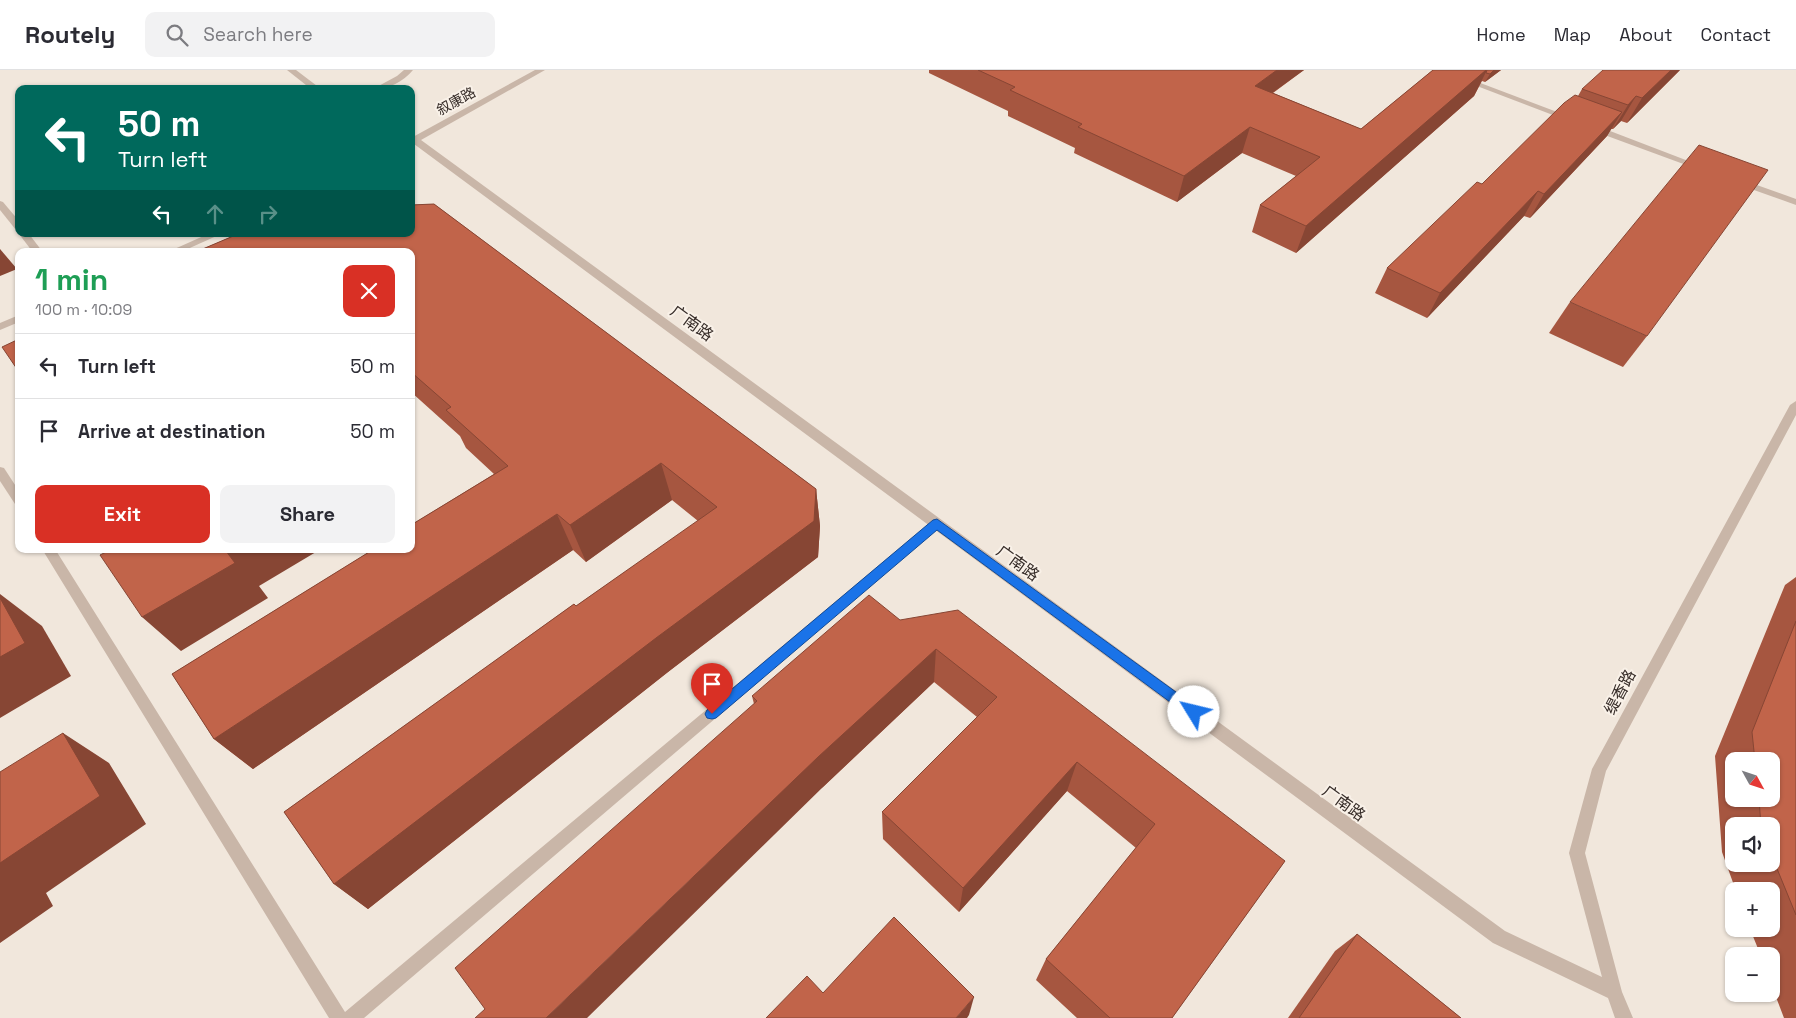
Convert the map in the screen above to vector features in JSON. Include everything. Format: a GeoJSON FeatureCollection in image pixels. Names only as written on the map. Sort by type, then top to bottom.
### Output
{"type":"FeatureCollection","features":[{"type":"Feature","properties":{"kind":"street"},"geometry":{"type":"LineString","coordinates":[[291,70],[312,85]]}},
{"type":"Feature","properties":{"kind":"street"},"geometry":{"type":"LineString","coordinates":[[385,85],[400,78],[409,70]]}},
{"type":"Feature","properties":{"kind":"street","name":"叙康路"},"geometry":{"type":"LineString","coordinates":[[415,140],[541,70]]}},
{"type":"Feature","properties":{"kind":"street"},"geometry":{"type":"LineString","coordinates":[[1439,70],[1576,121]]}},
{"type":"Feature","properties":{"kind":"street"},"geometry":{"type":"LineString","coordinates":[[1586,124],[1704,168]]}},
{"type":"Feature","properties":{"kind":"street","name":"广南路"},"geometry":{"type":"LineString","coordinates":[[415,142],[1499,936],[1614,992]]}},
{"type":"Feature","properties":{"kind":"street"},"geometry":{"type":"LineString","coordinates":[[1732,179],[1796,202]]}},
{"type":"Feature","properties":{"kind":"street"},"geometry":{"type":"LineString","coordinates":[[0,204],[15,223]]}},
{"type":"Feature","properties":{"kind":"street"},"geometry":{"type":"LineString","coordinates":[[26,237],[35,248]]}},
{"type":"Feature","properties":{"kind":"street"},"geometry":{"type":"LineString","coordinates":[[182,248],[209,237]]}},
{"type":"Feature","properties":{"kind":"street"},"geometry":{"type":"LineString","coordinates":[[0,327],[15,320]]}},
{"type":"Feature","properties":{"kind":"street","name":"缇香路"},"geometry":{"type":"LineString","coordinates":[[1624,1018],[1614,992],[1577,853],[1599,769],[1796,405]]}},
{"type":"Feature","properties":{"kind":"street"},"geometry":{"type":"LineString","coordinates":[[0,471],[15,495]]}},
{"type":"Feature","properties":{"kind":"street"},"geometry":{"type":"LineString","coordinates":[[351,1018],[937,523]]}},
{"type":"Feature","properties":{"kind":"street"},"geometry":{"type":"LineString","coordinates":[[50,553],[339,1018]]}},
{"type":"Feature","properties":{"kind":"building"},"geometry":{"type":"Polygon","coordinates":[[[978,70],[1277,70],[1255,86],[1361,129],[1433,70],[1486,70],[1306,226],[1260,205],[1320,157],[1250,127],[1184,176],[1078,127],[1082,124],[1010,90],[1015,87],[978,70]]]}},
{"type":"Feature","properties":{"kind":"building"},"geometry":{"type":"Polygon","coordinates":[[[1487,70],[1494,70],[1490,74],[1486,73],[1487,70]]]}},
{"type":"Feature","properties":{"kind":"building"},"geometry":{"type":"Polygon","coordinates":[[[1603,70],[1671,70],[1642,98],[1636,96],[1628,105],[1582,89],[1603,70]]]}},
{"type":"Feature","properties":{"kind":"building"},"geometry":{"type":"Polygon","coordinates":[[[1575,95],[1622,112],[1544,194],[1538,191],[1440,293],[1387,268],[1477,182],[1482,184],[1564,103],[1575,95]]]}},
{"type":"Feature","properties":{"kind":"building"},"geometry":{"type":"Polygon","coordinates":[[[1699,145],[1768,170],[1647,336],[1570,302],[1699,145]]]}},
{"type":"Feature","properties":{"kind":"building"},"geometry":{"type":"Polygon","coordinates":[[[434,204],[816,489],[814,521],[656,638],[334,884],[284,812],[574,604],[576,606],[717,507],[661,463],[570,525],[557,514],[214,739],[172,674],[368,553],[415,553],[415,523],[508,466],[446,410],[451,407],[415,376],[415,248],[205,248],[231,237],[415,237],[415,205],[434,204]]]}},
{"type":"Feature","properties":{"kind":"building"},"geometry":{"type":"Polygon","coordinates":[[[15,341],[15,366],[2,347],[15,341]]]}},
{"type":"Feature","properties":{"kind":"building"},"geometry":{"type":"Polygon","coordinates":[[[104,553],[228,553],[235,563],[142,617],[100,555],[104,553]]]}},
{"type":"Feature","properties":{"kind":"building"},"geometry":{"type":"Polygon","coordinates":[[[869,595],[900,620],[958,610],[1285,861],[1172,1018],[1110,1018],[1046,959],[1155,824],[1077,762],[963,888],[882,812],[997,697],[936,649],[818,757],[546,1018],[475,1018],[485,1009],[455,968],[757,701],[752,696],[869,595]]]}},
{"type":"Feature","properties":{"kind":"building"},"geometry":{"type":"Polygon","coordinates":[[[0,598],[25,643],[0,657],[0,598]]]}},
{"type":"Feature","properties":{"kind":"building"},"geometry":{"type":"Polygon","coordinates":[[[1796,621],[1796,915],[1778,872],[1780,872],[1780,817],[1760,817],[1760,808],[1780,808],[1780,752],[1754,752],[1752,732],[1796,621]]]}},
{"type":"Feature","properties":{"kind":"building"},"geometry":{"type":"Polygon","coordinates":[[[63,733],[100,796],[0,863],[0,772],[63,733]]]}},
{"type":"Feature","properties":{"kind":"building"},"geometry":{"type":"Polygon","coordinates":[[[894,917],[974,997],[956,1018],[766,1018],[807,976],[823,993],[894,917]]]}},
{"type":"Feature","properties":{"kind":"building"},"geometry":{"type":"Polygon","coordinates":[[[1357,934],[1461,1018],[1299,1018],[1357,934]]]}},
{"type":"Feature","properties":{"kind":"route"},"geometry":{"type":"LineString","coordinates":[[712,714],[937,523],[1194,712]]}}]}
